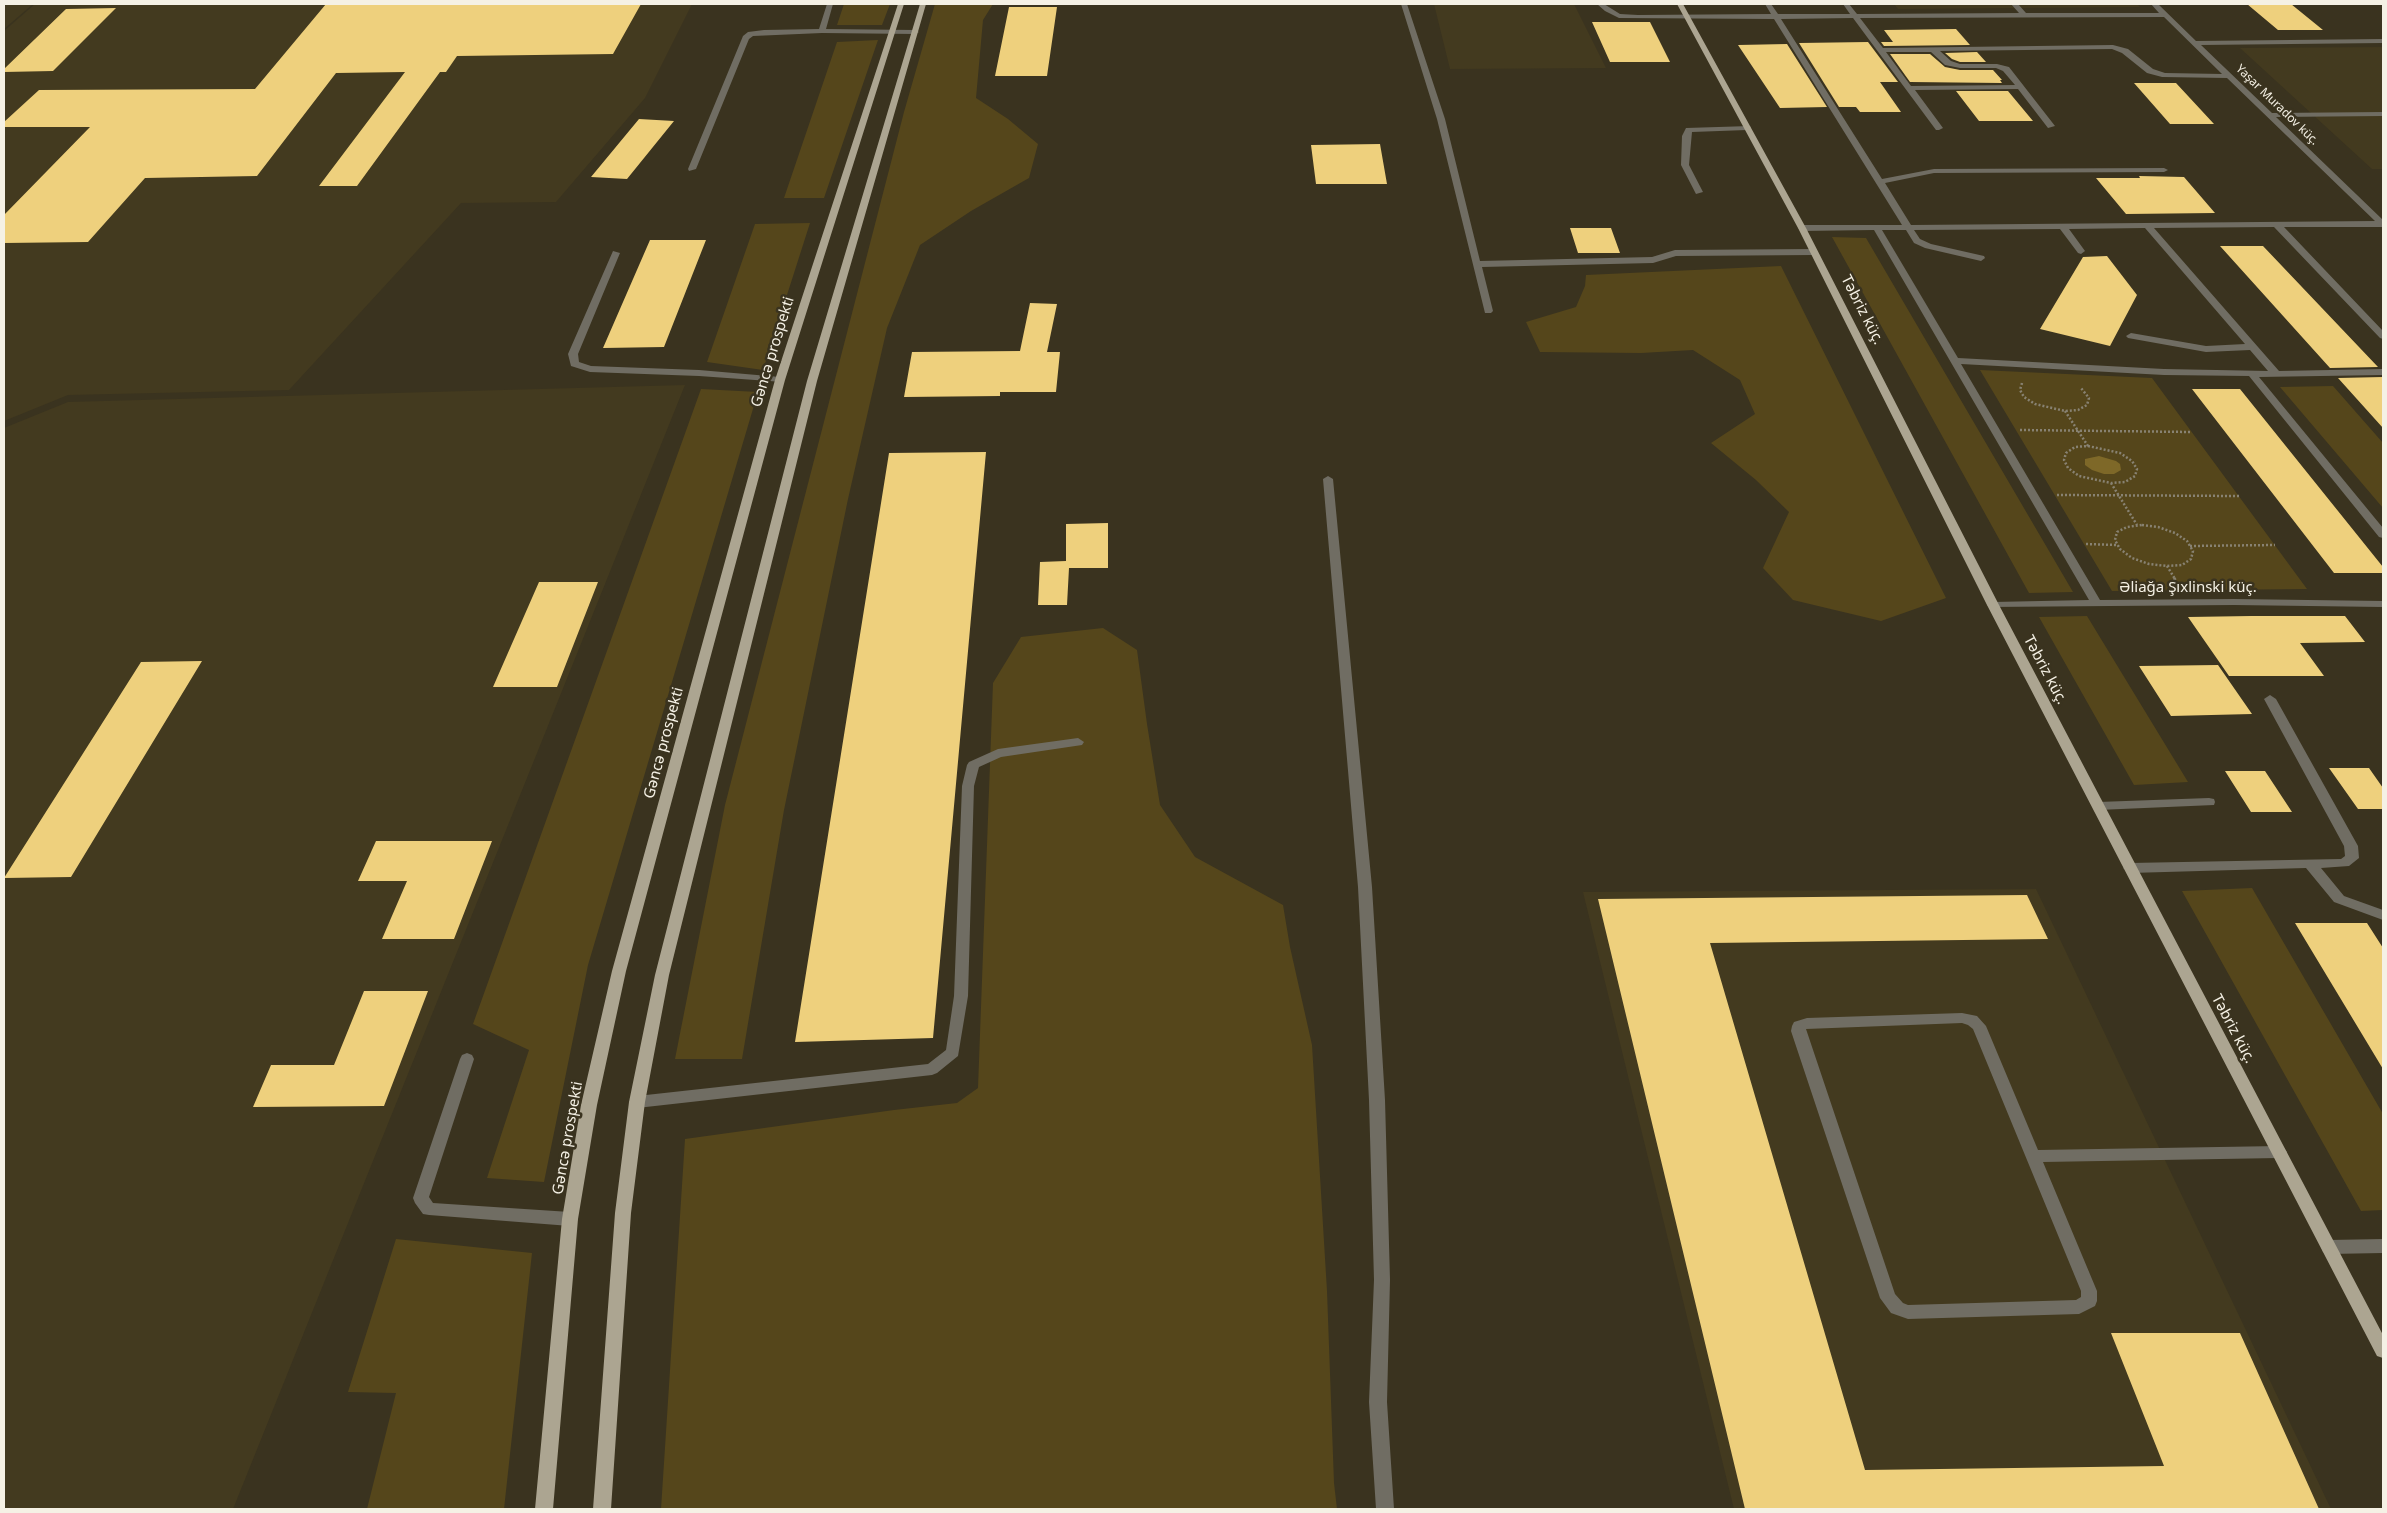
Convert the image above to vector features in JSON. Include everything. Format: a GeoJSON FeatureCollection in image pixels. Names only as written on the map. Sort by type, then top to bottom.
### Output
{"type":"FeatureCollection","features":[{"type":"Feature","properties":{"kind":"main road","name":"Gəncə prospekti"},"geometry":{"type":"LineString","coordinates":[[544,1509],[570,1219],[589,1105],[619,971],[780,380],[901,4]]}},
{"type":"Feature","properties":{"kind":"main road"},"geometry":{"type":"LineString","coordinates":[[602,1509],[623,1213],[637,1102],[662,975],[809,390],[923,4]]}},
{"type":"Feature","properties":{"kind":"main road","name":"Təbriz küç."},"geometry":{"type":"LineString","coordinates":[[1680,4],[1802,228],[1993,605],[2383,1351]]}},
{"type":"Feature","properties":{"kind":"street"},"geometry":{"type":"LineString","coordinates":[[822,31],[830,4]]}},
{"type":"Feature","properties":{"kind":"street"},"geometry":{"type":"LineString","coordinates":[[1404,4],[1441,119],[1488,310]]}},
{"type":"Feature","properties":{"kind":"street"},"geometry":{"type":"LineString","coordinates":[[1600,4],[1619,16],[2166,15]]}},
{"type":"Feature","properties":{"kind":"street"},"geometry":{"type":"LineString","coordinates":[[1768,4],[1917,241],[1928,246],[1981,258]]}},
{"type":"Feature","properties":{"kind":"street"},"geometry":{"type":"LineString","coordinates":[[1846,4],[1939,128]]}},
{"type":"Feature","properties":{"kind":"street"},"geometry":{"type":"LineString","coordinates":[[2014,4],[2024,15]]}},
{"type":"Feature","properties":{"kind":"street","name":"Yaşar Muradov küç."},"geometry":{"type":"LineString","coordinates":[[2154,4],[2383,224]]}},
{"type":"Feature","properties":{"kind":"street"},"geometry":{"type":"LineString","coordinates":[[692,169],[746,38],[752,34],[822,31],[915,32]]}},
{"type":"Feature","properties":{"kind":"street"},"geometry":{"type":"LineString","coordinates":[[2194,43],[2383,42]]}},
{"type":"Feature","properties":{"kind":"street"},"geometry":{"type":"LineString","coordinates":[[1881,50],[2113,47],[2125,51],[2150,72],[2165,75],[2229,76]]}},
{"type":"Feature","properties":{"kind":"street"},"geometry":{"type":"LineString","coordinates":[[1934,50],[1948,63],[1960,66],[1997,66],[2006,69],[2051,126]]}},
{"type":"Feature","properties":{"kind":"street"},"geometry":{"type":"LineString","coordinates":[[1909,88],[2019,87]]}},
{"type":"Feature","properties":{"kind":"street"},"geometry":{"type":"LineString","coordinates":[[2269,114],[2383,114]]}},
{"type":"Feature","properties":{"kind":"street"},"geometry":{"type":"LineString","coordinates":[[1699,192],[1685,165],[1686,136],[1689,130],[1748,128]]}},
{"type":"Feature","properties":{"kind":"street"},"geometry":{"type":"LineString","coordinates":[[1880,182],[1934,170],[2164,170]]}},
{"type":"Feature","properties":{"kind":"street"},"geometry":{"type":"LineString","coordinates":[[1802,228],[2383,224]]}},
{"type":"Feature","properties":{"kind":"street"},"geometry":{"type":"LineString","coordinates":[[2277,225],[2383,336]]}},
{"type":"Feature","properties":{"kind":"street"},"geometry":{"type":"LineString","coordinates":[[2148,226],[2276,374]]}},
{"type":"Feature","properties":{"kind":"street"},"geometry":{"type":"LineString","coordinates":[[2062,227],[2082,251]]}},
{"type":"Feature","properties":{"kind":"street"},"geometry":{"type":"LineString","coordinates":[[1877,228],[2097,604]]}},
{"type":"Feature","properties":{"kind":"street"},"geometry":{"type":"LineString","coordinates":[[1477,264],[1653,260],[1675,253],[1814,252]]}},
{"type":"Feature","properties":{"kind":"street"},"geometry":{"type":"LineString","coordinates":[[616,253],[572,354],[574,364],[590,369],[699,373],[780,380]]}},
{"type":"Feature","properties":{"kind":"street"},"geometry":{"type":"LineString","coordinates":[[2131,336],[2199,348],[2252,347]]}},
{"type":"Feature","properties":{"kind":"street"},"geometry":{"type":"LineString","coordinates":[[1956,361],[2252,374],[2383,372]]}},
{"type":"Feature","properties":{"kind":"street"},"geometry":{"type":"LineString","coordinates":[[2252,374],[2383,535]]}},
{"type":"Feature","properties":{"kind":"street"},"geometry":{"type":"LineString","coordinates":[[1328,479],[1365,887],[1377,1100],[1382,1280],[1378,1402],[1385,1509]]}},
{"type":"Feature","properties":{"kind":"street","name":"Əliağa Şıxlinski küç."},"geometry":{"type":"LineString","coordinates":[[1993,605],[2383,604]]}},
{"type":"Feature","properties":{"kind":"street"},"geometry":{"type":"LineString","coordinates":[[2130,868],[2344,863],[2352,858],[2351,846],[2270,699]]}},
{"type":"Feature","properties":{"kind":"street"},"geometry":{"type":"LineString","coordinates":[[637,1102],[932,1069],[946,1058],[953,1052],[961,996],[968,786],[973,765],[998,753],[1078,742]]}},
{"type":"Feature","properties":{"kind":"street"},"geometry":{"type":"LineString","coordinates":[[2098,806],[2209,802]]}},
{"type":"Feature","properties":{"kind":"street"},"geometry":{"type":"LineString","coordinates":[[2310,864],[2339,899],[2383,915]]}},
{"type":"Feature","properties":{"kind":"street"},"geometry":{"type":"LineString","coordinates":[[1962,1018],[1972,1020],[1979,1026],[2032,1156],[2089,1291],[2089,1301],[2079,1307],[1908,1312],[1896,1308],[1888,1298],[1798,1032],[1799,1026],[1817,1022],[1962,1018]]}},
{"type":"Feature","properties":{"kind":"street"},"geometry":{"type":"LineString","coordinates":[[467,1059],[422,1198],[429,1209],[570,1219]]}},
{"type":"Feature","properties":{"kind":"street"},"geometry":{"type":"LineString","coordinates":[[2032,1156],[2279,1152]]}},
{"type":"Feature","properties":{"kind":"street"},"geometry":{"type":"LineString","coordinates":[[2329,1247],[2383,1246]]}},
{"type":"Feature","properties":{"kind":"path"},"geometry":{"type":"LineString","coordinates":[[2022,383],[2020,390],[2024,397],[2034,404],[2065,411],[2078,410],[2087,405],[2089,398],[2085,391],[2074,384]]}},
{"type":"Feature","properties":{"kind":"path"},"geometry":{"type":"LineString","coordinates":[[2065,411],[2088,446]]}},
{"type":"Feature","properties":{"kind":"path"},"geometry":{"type":"LineString","coordinates":[[2016,430],[2192,432]]}},
{"type":"Feature","properties":{"kind":"path"},"geometry":{"type":"LineString","coordinates":[[2088,446],[2105,448],[2120,453],[2132,460],[2137,469],[2135,476],[2126,482],[2111,483],[2079,476],[2068,468],[2064,460],[2066,452],[2088,446]]}},
{"type":"Feature","properties":{"kind":"path"},"geometry":{"type":"LineString","coordinates":[[2111,483],[2138,525]]}},
{"type":"Feature","properties":{"kind":"path"},"geometry":{"type":"LineString","coordinates":[[2055,495],[2239,496]]}},
{"type":"Feature","properties":{"kind":"path"},"geometry":{"type":"LineString","coordinates":[[2138,525],[2158,527],[2175,533],[2187,541],[2193,550],[2191,559],[2182,564],[2167,566],[2149,564],[2132,558],[2115,540],[2117,532],[2127,527],[2138,525]]}},
{"type":"Feature","properties":{"kind":"path"},"geometry":{"type":"LineString","coordinates":[[2084,544],[2117,544]]}},
{"type":"Feature","properties":{"kind":"path"},"geometry":{"type":"LineString","coordinates":[[2190,546],[2275,545]]}},
{"type":"Feature","properties":{"kind":"path"},"geometry":{"type":"LineString","coordinates":[[2167,566],[2183,590]]}},
{"type":"Feature","properties":{"kind":"shaded area"},"geometry":{"type":"Polygon","coordinates":[[[4,4],[33,4],[4,29],[4,4]]]}},
{"type":"Feature","properties":{"kind":"shaded area"},"geometry":{"type":"Polygon","coordinates":[[[35,4],[692,4],[645,98],[556,202],[461,203],[289,390],[68,395],[4,421],[4,31],[35,4]]]}},
{"type":"Feature","properties":{"kind":"shaded area"},"geometry":{"type":"Polygon","coordinates":[[[844,4],[890,4],[882,25],[837,25],[844,4]]]}},
{"type":"Feature","properties":{"kind":"shaded area"},"geometry":{"type":"Polygon","coordinates":[[[935,4],[993,4],[983,20],[976,98],[1008,119],[1038,144],[1029,178],[971,211],[920,245],[887,328],[848,499],[784,810],[742,1059],[675,1059],[725,805],[904,112],[935,4]]]}},
{"type":"Feature","properties":{"kind":"shaded area"},"geometry":{"type":"Polygon","coordinates":[[[1434,4],[1574,4],[1606,68],[1450,69],[1434,4]]]}},
{"type":"Feature","properties":{"kind":"shaded area"},"geometry":{"type":"Polygon","coordinates":[[[1894,4],[2137,4],[2140,7],[1898,9],[1894,4]]]}},
{"type":"Feature","properties":{"kind":"shaded area"},"geometry":{"type":"Polygon","coordinates":[[[878,40],[824,198],[784,198],[837,42],[878,40]]]}},
{"type":"Feature","properties":{"kind":"shaded area"},"geometry":{"type":"Polygon","coordinates":[[[2383,47],[2383,169],[2372,169],[2240,48],[2383,47]]]}},
{"type":"Feature","properties":{"kind":"shaded area"},"geometry":{"type":"Polygon","coordinates":[[[810,223],[763,370],[707,362],[755,224],[810,223]]]}},
{"type":"Feature","properties":{"kind":"shaded area"},"geometry":{"type":"Polygon","coordinates":[[[1832,237],[1866,238],[2073,592],[2029,593],[1832,237]]]}},
{"type":"Feature","properties":{"kind":"shaded area"},"geometry":{"type":"Polygon","coordinates":[[[1781,266],[1946,598],[1881,621],[1793,600],[1763,568],[1789,512],[1756,480],[1711,443],[1755,414],[1740,380],[1693,350],[1641,353],[1540,352],[1526,322],[1576,307],[1585,286],[1586,275],[1781,266]]]}},
{"type":"Feature","properties":{"kind":"shaded area"},"geometry":{"type":"Polygon","coordinates":[[[1980,370],[2152,378],[2307,589],[2112,591],[1980,370]]]}},
{"type":"Feature","properties":{"kind":"shaded area"},"geometry":{"type":"Polygon","coordinates":[[[685,385],[233,1509],[4,1509],[4,428],[68,402],[685,385]]]}},
{"type":"Feature","properties":{"kind":"shaded area"},"geometry":{"type":"Polygon","coordinates":[[[2333,386],[2383,443],[2383,508],[2280,387],[2333,386]]]}},
{"type":"Feature","properties":{"kind":"shaded area"},"geometry":{"type":"Polygon","coordinates":[[[701,389],[758,392],[588,965],[544,1182],[487,1178],[529,1050],[473,1024],[701,389]]]}},
{"type":"Feature","properties":{"kind":"shaded area"},"geometry":{"type":"Polygon","coordinates":[[[2099,456],[2116,461],[2120,464],[2121,470],[2114,474],[2104,474],[2092,470],[2085,465],[2085,459],[2099,456]]]}},
{"type":"Feature","properties":{"kind":"shaded area"},"geometry":{"type":"Polygon","coordinates":[[[2087,616],[2188,782],[2134,785],[2039,617],[2087,616]]]}},
{"type":"Feature","properties":{"kind":"shaded area"},"geometry":{"type":"Polygon","coordinates":[[[1103,628],[1137,650],[1160,805],[1195,857],[1283,905],[1290,947],[1312,1045],[1327,1291],[1334,1483],[1337,1509],[661,1509],[685,1139],[957,1103],[978,1088],[993,683],[1021,637],[1103,628]]]}},
{"type":"Feature","properties":{"kind":"shaded area"},"geometry":{"type":"Polygon","coordinates":[[[2252,888],[2383,1114],[2383,1210],[2361,1211],[2182,891],[2252,888]]]}},
{"type":"Feature","properties":{"kind":"shaded area"},"geometry":{"type":"Polygon","coordinates":[[[2036,889],[2331,1509],[1734,1509],[1583,892],[2036,889]]]}},
{"type":"Feature","properties":{"kind":"shaded area"},"geometry":{"type":"Polygon","coordinates":[[[396,1239],[532,1253],[504,1509],[367,1509],[396,1393],[348,1392],[396,1239]]]}},
{"type":"Feature","properties":{"kind":"building"},"geometry":{"type":"Polygon","coordinates":[[[326,4],[641,4],[613,54],[457,56],[446,72],[440,72],[357,186],[319,186],[405,72],[336,73],[257,176],[145,178],[88,242],[4,243],[4,215],[90,127],[4,127],[4,122],[39,90],[255,89],[326,4]]]}},
{"type":"Feature","properties":{"kind":"building"},"geometry":{"type":"Polygon","coordinates":[[[2247,4],[2291,4],[2323,30],[2278,30],[2247,4]]]}},
{"type":"Feature","properties":{"kind":"building"},"geometry":{"type":"Polygon","coordinates":[[[1009,7],[1057,7],[1047,76],[995,76],[1009,7]]]}},
{"type":"Feature","properties":{"kind":"building"},"geometry":{"type":"Polygon","coordinates":[[[116,8],[53,71],[4,72],[4,69],[66,9],[116,8]]]}},
{"type":"Feature","properties":{"kind":"building"},"geometry":{"type":"Polygon","coordinates":[[[1592,22],[1650,22],[1670,62],[1610,62],[1592,22]]]}},
{"type":"Feature","properties":{"kind":"building"},"geometry":{"type":"Polygon","coordinates":[[[1956,29],[1970,45],[1884,46],[1881,42],[1893,42],[1884,30],[1956,29]]]}},
{"type":"Feature","properties":{"kind":"building"},"geometry":{"type":"Polygon","coordinates":[[[1868,42],[1898,82],[1880,82],[1901,112],[1860,112],[1856,107],[1839,107],[1799,43],[1868,42]]]}},
{"type":"Feature","properties":{"kind":"building"},"geometry":{"type":"Polygon","coordinates":[[[1787,44],[1827,107],[1780,108],[1738,45],[1787,44]]]}},
{"type":"Feature","properties":{"kind":"building"},"geometry":{"type":"Polygon","coordinates":[[[1977,52],[1986,62],[1960,62],[1952,59],[1945,53],[1977,52]]]}},
{"type":"Feature","properties":{"kind":"building"},"geometry":{"type":"Polygon","coordinates":[[[1890,54],[1930,54],[1945,67],[1960,70],[1993,70],[2002,80],[2000,80],[2002,83],[1910,82],[1890,54]]]}},
{"type":"Feature","properties":{"kind":"building"},"geometry":{"type":"Polygon","coordinates":[[[2134,83],[2176,83],[2214,124],[2170,124],[2134,83]]]}},
{"type":"Feature","properties":{"kind":"building"},"geometry":{"type":"Polygon","coordinates":[[[1956,91],[2008,91],[2033,121],[1979,121],[1956,91]]]}},
{"type":"Feature","properties":{"kind":"building"},"geometry":{"type":"Polygon","coordinates":[[[639,119],[674,121],[627,179],[591,177],[639,119]]]}},
{"type":"Feature","properties":{"kind":"building"},"geometry":{"type":"Polygon","coordinates":[[[1380,144],[1387,184],[1316,184],[1311,145],[1380,144]]]}},
{"type":"Feature","properties":{"kind":"building"},"geometry":{"type":"Polygon","coordinates":[[[2139,176],[2184,177],[2215,213],[2126,214],[2096,178],[2140,178],[2139,176]]]}},
{"type":"Feature","properties":{"kind":"building"},"geometry":{"type":"Polygon","coordinates":[[[1570,228],[1611,228],[1620,253],[1578,253],[1570,228]]]}},
{"type":"Feature","properties":{"kind":"building"},"geometry":{"type":"Polygon","coordinates":[[[650,240],[706,240],[664,347],[603,348],[650,240]]]}},
{"type":"Feature","properties":{"kind":"building"},"geometry":{"type":"Polygon","coordinates":[[[2220,246],[2263,246],[2378,367],[2330,368],[2220,246]]]}},
{"type":"Feature","properties":{"kind":"building"},"geometry":{"type":"Polygon","coordinates":[[[2107,256],[2137,295],[2110,346],[2040,329],[2083,257],[2107,256]]]}},
{"type":"Feature","properties":{"kind":"building"},"geometry":{"type":"Polygon","coordinates":[[[1030,303],[1057,304],[1047,352],[1060,352],[1056,392],[1000,392],[1000,396],[904,397],[912,352],[1020,351],[1030,303]]]}},
{"type":"Feature","properties":{"kind":"building"},"geometry":{"type":"Polygon","coordinates":[[[2383,377],[2383,428],[2338,378],[2383,377]]]}},
{"type":"Feature","properties":{"kind":"building"},"geometry":{"type":"Polygon","coordinates":[[[2192,389],[2240,389],[2383,567],[2383,573],[2334,573],[2192,389]]]}},
{"type":"Feature","properties":{"kind":"building"},"geometry":{"type":"Polygon","coordinates":[[[986,452],[933,1038],[795,1042],[889,453],[986,452]]]}},
{"type":"Feature","properties":{"kind":"building"},"geometry":{"type":"Polygon","coordinates":[[[1108,523],[1108,568],[1069,568],[1067,605],[1038,605],[1040,562],[1066,561],[1066,524],[1108,523]]]}},
{"type":"Feature","properties":{"kind":"building"},"geometry":{"type":"Polygon","coordinates":[[[539,582],[598,582],[557,687],[493,687],[539,582]]]}},
{"type":"Feature","properties":{"kind":"building"},"geometry":{"type":"Polygon","coordinates":[[[2345,616],[2365,642],[2300,643],[2324,676],[2229,676],[2188,617],[2345,616]]]}},
{"type":"Feature","properties":{"kind":"building"},"geometry":{"type":"Polygon","coordinates":[[[202,661],[71,877],[4,878],[141,662],[202,661]]]}},
{"type":"Feature","properties":{"kind":"building"},"geometry":{"type":"Polygon","coordinates":[[[2218,665],[2252,714],[2171,716],[2139,666],[2218,665]]]}},
{"type":"Feature","properties":{"kind":"building"},"geometry":{"type":"Polygon","coordinates":[[[2329,768],[2369,768],[2383,788],[2383,809],[2358,809],[2329,768]]]}},
{"type":"Feature","properties":{"kind":"building"},"geometry":{"type":"Polygon","coordinates":[[[2225,771],[2265,771],[2292,812],[2251,812],[2225,771]]]}},
{"type":"Feature","properties":{"kind":"building"},"geometry":{"type":"Polygon","coordinates":[[[376,841],[492,841],[454,939],[382,939],[407,881],[358,881],[376,841]]]}},
{"type":"Feature","properties":{"kind":"building"},"geometry":{"type":"Polygon","coordinates":[[[2027,895],[2048,939],[1710,943],[1865,1470],[2164,1466],[2111,1333],[2240,1333],[2319,1509],[1745,1509],[1598,899],[2027,895]]]}},
{"type":"Feature","properties":{"kind":"building"},"geometry":{"type":"Polygon","coordinates":[[[2295,923],[2367,923],[2383,948],[2383,1069],[2295,923]]]}},
{"type":"Feature","properties":{"kind":"building"},"geometry":{"type":"Polygon","coordinates":[[[364,991],[428,991],[384,1106],[253,1107],[271,1065],[334,1065],[364,991]]]}}]}
